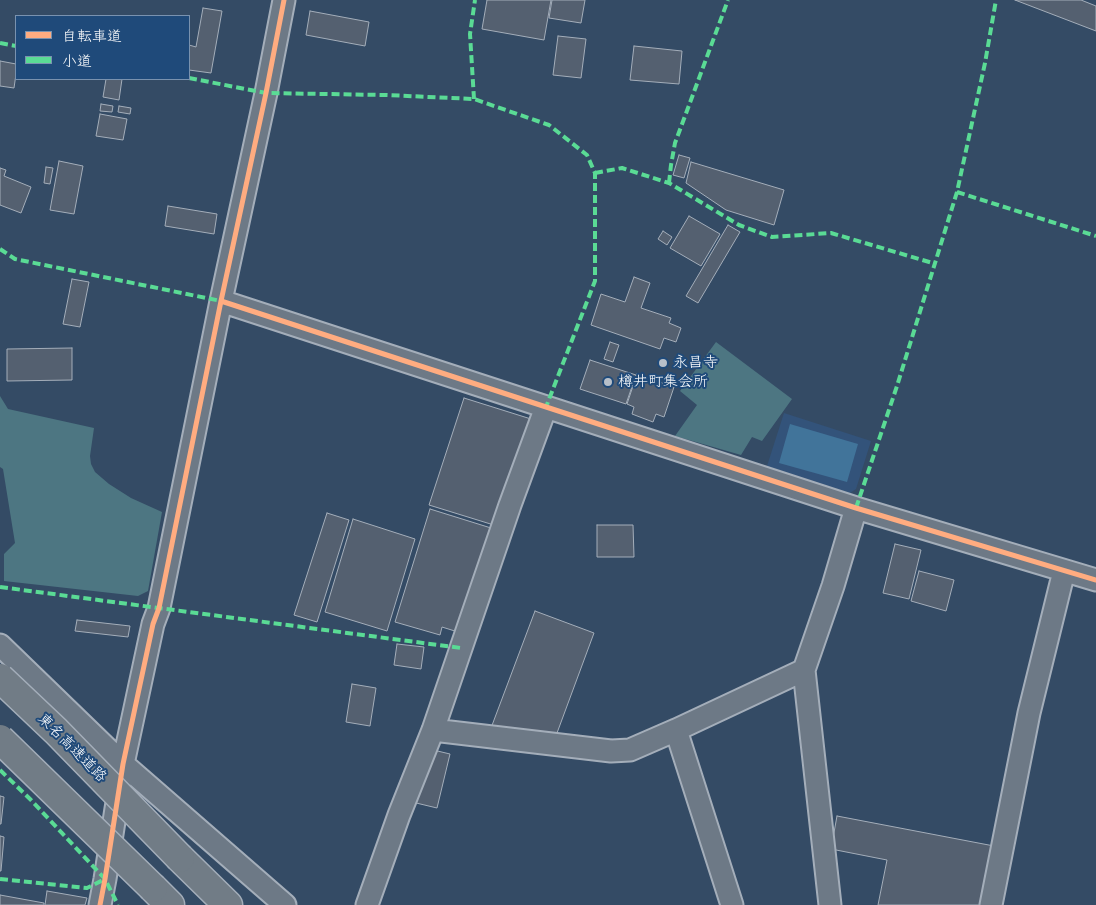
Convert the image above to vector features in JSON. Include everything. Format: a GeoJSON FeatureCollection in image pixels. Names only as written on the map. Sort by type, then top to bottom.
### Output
{"type":"FeatureCollection","features":[{"type":"Feature","properties":{"kind":"highway","name":"東名高速道路"},"geometry":{"type":"LineString","coordinates":[[0,678],[56,731],[228,905]]}},
{"type":"Feature","properties":{"kind":"highway"},"geometry":{"type":"LineString","coordinates":[[0,739],[162,897]]}},
{"type":"Feature","properties":{"kind":"street"},"geometry":{"type":"LineString","coordinates":[[100,905],[123,764],[153,624],[159,608],[284,0]]}},
{"type":"Feature","properties":{"kind":"street"},"geometry":{"type":"LineString","coordinates":[[221,300],[856,508],[1096,580]]}},
{"type":"Feature","properties":{"kind":"street"},"geometry":{"type":"LineString","coordinates":[[367,905],[399,815],[433,730],[510,505],[546,407]]}},
{"type":"Feature","properties":{"kind":"street"},"geometry":{"type":"LineString","coordinates":[[830,905],[804,670],[833,586],[856,508]]}},
{"type":"Feature","properties":{"kind":"street"},"geometry":{"type":"LineString","coordinates":[[991,905],[1029,713],[1064,571]]}},
{"type":"Feature","properties":{"kind":"street"},"geometry":{"type":"LineString","coordinates":[[0,645],[123,764],[285,905]]}},
{"type":"Feature","properties":{"kind":"street"},"geometry":{"type":"LineString","coordinates":[[433,730],[611,752],[630,750],[804,670]]}},
{"type":"Feature","properties":{"kind":"street"},"geometry":{"type":"LineString","coordinates":[[676,730],[732,905]]}},
{"type":"Feature","properties":{"kind":"shaded area"},"geometry":{"type":"Polygon","coordinates":[[[716,342],[792,399],[762,441],[752,437],[741,455],[675,436],[697,405],[680,391],[716,342]]]}},
{"type":"Feature","properties":{"kind":"shaded area"},"geometry":{"type":"Polygon","coordinates":[[[0,396],[8,409],[94,428],[90,456],[95,472],[109,484],[131,498],[162,512],[148,591],[138,596],[4,581],[4,554],[15,543],[3,469],[0,467],[0,396]]]}},
{"type":"Feature","properties":{"kind":"shaded area"},"geometry":{"type":"Polygon","coordinates":[[[784,413],[871,441],[856,489],[850,493],[767,466],[784,413]]]}},
{"type":"Feature","properties":{"kind":"shaded area"},"geometry":{"type":"Polygon","coordinates":[[[790,424],[858,444],[847,482],[779,463],[790,424]]]}},
{"type":"Feature","properties":{"kind":"building"},"geometry":{"type":"Polygon","coordinates":[[[487,0],[551,0],[544,40],[482,29],[487,0]]]}},
{"type":"Feature","properties":{"kind":"building"},"geometry":{"type":"Polygon","coordinates":[[[552,0],[585,0],[581,23],[549,18],[552,0]]]}},
{"type":"Feature","properties":{"kind":"building"},"geometry":{"type":"Polygon","coordinates":[[[1015,0],[1081,0],[1096,6],[1096,31],[1015,0]]]}},
{"type":"Feature","properties":{"kind":"building"},"geometry":{"type":"Polygon","coordinates":[[[203,8],[222,11],[211,73],[190,70],[190,45],[196,47],[203,8]]]}},
{"type":"Feature","properties":{"kind":"building"},"geometry":{"type":"Polygon","coordinates":[[[310,11],[369,22],[365,46],[306,35],[310,11]]]}},
{"type":"Feature","properties":{"kind":"building"},"geometry":{"type":"Polygon","coordinates":[[[558,36],[586,39],[581,78],[553,75],[558,36]]]}},
{"type":"Feature","properties":{"kind":"building"},"geometry":{"type":"Polygon","coordinates":[[[634,46],[682,51],[679,84],[630,80],[634,46]]]}},
{"type":"Feature","properties":{"kind":"building"},"geometry":{"type":"Polygon","coordinates":[[[0,61],[15,64],[14,88],[0,86],[0,61]]]}},
{"type":"Feature","properties":{"kind":"building"},"geometry":{"type":"Polygon","coordinates":[[[106,80],[122,80],[119,100],[103,97],[106,80]]]}},
{"type":"Feature","properties":{"kind":"building"},"geometry":{"type":"Polygon","coordinates":[[[101,104],[113,106],[112,112],[100,111],[101,104]]]}},
{"type":"Feature","properties":{"kind":"building"},"geometry":{"type":"Polygon","coordinates":[[[119,106],[131,108],[130,114],[118,112],[119,106]]]}},
{"type":"Feature","properties":{"kind":"building"},"geometry":{"type":"Polygon","coordinates":[[[100,114],[127,119],[123,140],[96,136],[100,114]]]}},
{"type":"Feature","properties":{"kind":"building"},"geometry":{"type":"Polygon","coordinates":[[[679,155],[690,158],[684,178],[673,175],[679,155]]]}},
{"type":"Feature","properties":{"kind":"building"},"geometry":{"type":"Polygon","coordinates":[[[59,161],[83,166],[74,214],[50,210],[59,161]]]}},
{"type":"Feature","properties":{"kind":"building"},"geometry":{"type":"Polygon","coordinates":[[[691,162],[784,190],[774,225],[726,210],[686,183],[691,162]]]}},
{"type":"Feature","properties":{"kind":"building"},"geometry":{"type":"Polygon","coordinates":[[[46,167],[53,168],[50,184],[44,183],[46,167]]]}},
{"type":"Feature","properties":{"kind":"building"},"geometry":{"type":"Polygon","coordinates":[[[0,168],[6,170],[4,176],[31,187],[21,213],[0,205],[0,168]]]}},
{"type":"Feature","properties":{"kind":"building"},"geometry":{"type":"Polygon","coordinates":[[[168,206],[217,214],[214,234],[165,226],[168,206]]]}},
{"type":"Feature","properties":{"kind":"building"},"geometry":{"type":"Polygon","coordinates":[[[689,216],[720,234],[701,266],[670,248],[689,216]]]}},
{"type":"Feature","properties":{"kind":"building"},"geometry":{"type":"Polygon","coordinates":[[[728,225],[740,232],[698,303],[686,296],[728,225]]]}},
{"type":"Feature","properties":{"kind":"building"},"geometry":{"type":"Polygon","coordinates":[[[663,231],[672,237],[667,245],[658,239],[663,231]]]}},
{"type":"Feature","properties":{"kind":"building"},"geometry":{"type":"Polygon","coordinates":[[[634,277],[650,283],[641,308],[671,318],[669,323],[681,328],[676,342],[664,338],[660,349],[591,325],[601,294],[625,302],[634,277]]]}},
{"type":"Feature","properties":{"kind":"building"},"geometry":{"type":"Polygon","coordinates":[[[72,279],[89,282],[80,327],[63,324],[72,279]]]}},
{"type":"Feature","properties":{"kind":"building"},"geometry":{"type":"Polygon","coordinates":[[[610,342],[619,345],[613,362],[604,359],[610,342]]]}},
{"type":"Feature","properties":{"kind":"building"},"geometry":{"type":"Polygon","coordinates":[[[72,348],[72,380],[7,381],[7,349],[72,348]]]}},
{"type":"Feature","properties":{"kind":"building","name":"樽井町集会所"},"geometry":{"type":"Polygon","coordinates":[[[590,360],[636,375],[626,404],[580,389],[590,360]]]}},
{"type":"Feature","properties":{"kind":"building"},"geometry":{"type":"Polygon","coordinates":[[[637,374],[674,387],[664,417],[656,414],[653,422],[632,414],[634,407],[627,404],[637,374]]]}},
{"type":"Feature","properties":{"kind":"building"},"geometry":{"type":"Polygon","coordinates":[[[464,398],[531,419],[497,526],[429,505],[464,398]]]}},
{"type":"Feature","properties":{"kind":"building"},"geometry":{"type":"Polygon","coordinates":[[[430,509],[491,528],[458,632],[442,627],[440,635],[395,622],[430,509]]]}},
{"type":"Feature","properties":{"kind":"building"},"geometry":{"type":"Polygon","coordinates":[[[327,513],[349,520],[317,622],[294,615],[327,513]]]}},
{"type":"Feature","properties":{"kind":"building"},"geometry":{"type":"Polygon","coordinates":[[[353,519],[415,539],[387,631],[325,612],[353,519]]]}},
{"type":"Feature","properties":{"kind":"building"},"geometry":{"type":"Polygon","coordinates":[[[597,525],[633,525],[634,557],[597,557],[597,525]]]}},
{"type":"Feature","properties":{"kind":"building"},"geometry":{"type":"Polygon","coordinates":[[[895,544],[921,550],[909,599],[883,593],[895,544]]]}},
{"type":"Feature","properties":{"kind":"building"},"geometry":{"type":"Polygon","coordinates":[[[919,571],[954,580],[946,611],[911,601],[919,571]]]}},
{"type":"Feature","properties":{"kind":"building"},"geometry":{"type":"Polygon","coordinates":[[[535,611],[594,633],[557,733],[491,728],[535,611]]]}},
{"type":"Feature","properties":{"kind":"building"},"geometry":{"type":"Polygon","coordinates":[[[77,620],[130,626],[128,637],[75,631],[77,620]]]}},
{"type":"Feature","properties":{"kind":"building"},"geometry":{"type":"Polygon","coordinates":[[[397,644],[424,647],[421,669],[394,665],[397,644]]]}},
{"type":"Feature","properties":{"kind":"building"},"geometry":{"type":"Polygon","coordinates":[[[352,684],[376,688],[370,726],[346,722],[352,684]]]}},
{"type":"Feature","properties":{"kind":"building"},"geometry":{"type":"Polygon","coordinates":[[[425,748],[450,754],[437,808],[412,802],[425,748]]]}},
{"type":"Feature","properties":{"kind":"building"},"geometry":{"type":"Polygon","coordinates":[[[0,796],[4,797],[1,824],[0,824],[0,796]]]}},
{"type":"Feature","properties":{"kind":"building"},"geometry":{"type":"Polygon","coordinates":[[[837,816],[994,846],[983,905],[878,905],[887,860],[831,849],[837,816]]]}},
{"type":"Feature","properties":{"kind":"building"},"geometry":{"type":"Polygon","coordinates":[[[0,836],[4,837],[1,871],[0,871],[0,836]]]}},
{"type":"Feature","properties":{"kind":"building"},"geometry":{"type":"Polygon","coordinates":[[[47,891],[87,898],[85,905],[45,905],[47,891]]]}},
{"type":"Feature","properties":{"kind":"building"},"geometry":{"type":"Polygon","coordinates":[[[0,895],[44,903],[44,905],[0,905],[0,895]]]}},
{"type":"Feature","properties":{"kind":"marked path"},"geometry":{"type":"LineString","coordinates":[[474,99],[470,34],[475,0]]}},
{"type":"Feature","properties":{"kind":"marked path"},"geometry":{"type":"LineString","coordinates":[[669,183],[675,143],[728,0]]}},
{"type":"Feature","properties":{"kind":"marked path"},"geometry":{"type":"LineString","coordinates":[[856,508],[897,386],[957,192],[985,63],[996,0]]}},
{"type":"Feature","properties":{"kind":"marked path"},"geometry":{"type":"LineString","coordinates":[[0,43],[15,46]]}},
{"type":"Feature","properties":{"kind":"marked path"},"geometry":{"type":"LineString","coordinates":[[190,78],[266,93],[474,99],[549,125],[587,155],[595,173],[595,281],[546,407]]}},
{"type":"Feature","properties":{"kind":"marked path"},"geometry":{"type":"LineString","coordinates":[[595,173],[622,168],[669,183],[739,225],[772,237],[831,233],[936,264]]}},
{"type":"Feature","properties":{"kind":"marked path"},"geometry":{"type":"LineString","coordinates":[[957,192],[1096,236]]}},
{"type":"Feature","properties":{"kind":"marked path"},"geometry":{"type":"LineString","coordinates":[[0,249],[15,259],[221,301]]}},
{"type":"Feature","properties":{"kind":"marked path"},"geometry":{"type":"LineString","coordinates":[[0,587],[461,648]]}},
{"type":"Feature","properties":{"kind":"marked path"},"geometry":{"type":"LineString","coordinates":[[0,770],[31,800],[105,879],[118,905]]}},
{"type":"Feature","properties":{"kind":"marked path"},"geometry":{"type":"LineString","coordinates":[[0,879],[87,888],[105,879]]}},
{"type":"Feature","properties":{"kind":"cycle path"},"geometry":{"type":"LineString","coordinates":[[100,905],[123,764],[153,624],[159,608],[284,0]]}},
{"type":"Feature","properties":{"kind":"cycle path"},"geometry":{"type":"LineString","coordinates":[[221,301],[856,508],[1096,580]]}},
{"type":"Feature","properties":{"kind":"place","name":"永昌寺"},"geometry":{"type":"Point","coordinates":[663,363]}},
{"type":"Feature","properties":{"kind":"place","name":"樽井町集会所"},"geometry":{"type":"Point","coordinates":[608,382]}}]}
